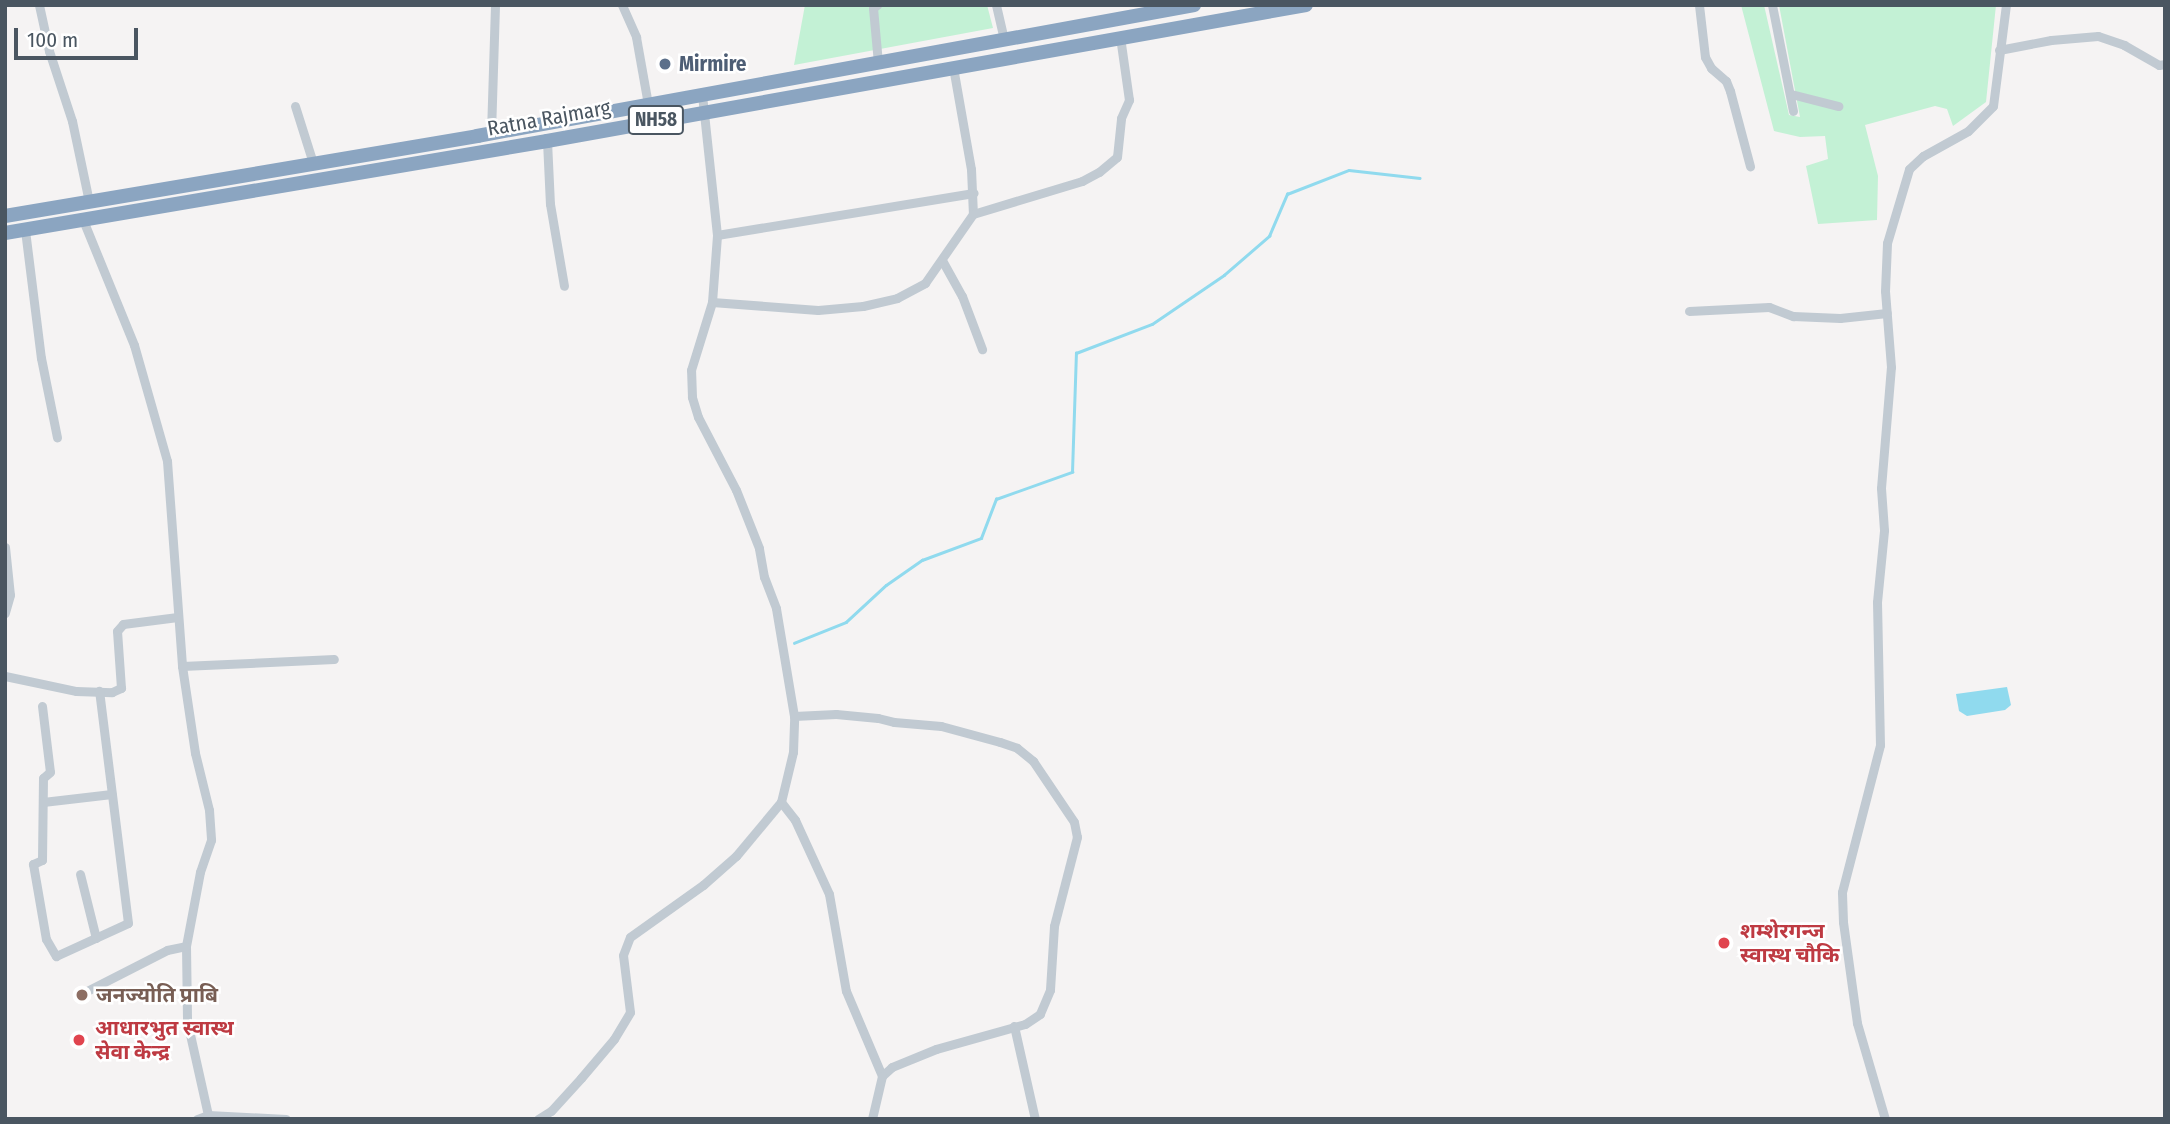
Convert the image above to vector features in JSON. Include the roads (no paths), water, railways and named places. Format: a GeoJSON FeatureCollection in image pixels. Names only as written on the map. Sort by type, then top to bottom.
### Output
{"type":"FeatureCollection","features":[{"type":"Feature","properties":{"kind":"highway","name":"Ratna Rajmarg"},"geometry":{"type":"LineString","coordinates":[[5,216],[491,133],[1194,5]]}},
{"type":"Feature","properties":{"kind":"highway","name":"Ratna Rajmarg"},"geometry":{"type":"LineString","coordinates":[[5,233],[547,141],[1306,5]]}},
{"type":"Feature","properties":{"kind":"street"},"geometry":{"type":"LineString","coordinates":[[38,5],[49,51],[72,121],[89,201]]}},
{"type":"Feature","properties":{"kind":"street"},"geometry":{"type":"LineString","coordinates":[[491,133],[495,5]]}},
{"type":"Feature","properties":{"kind":"street"},"geometry":{"type":"LineString","coordinates":[[622,5],[636,37],[651,121]]}},
{"type":"Feature","properties":{"kind":"street"},"geometry":{"type":"LineString","coordinates":[[877,5],[873,8],[878,63]]}},
{"type":"Feature","properties":{"kind":"street"},"geometry":{"type":"LineString","coordinates":[[996,5],[1004,40]]}},
{"type":"Feature","properties":{"kind":"street"},"geometry":{"type":"LineString","coordinates":[[1699,5],[1705,57],[1730,91],[1750,166]]}},
{"type":"Feature","properties":{"kind":"street"},"geometry":{"type":"LineString","coordinates":[[1772,5],[1793,111]]}},
{"type":"Feature","properties":{"kind":"street"},"geometry":{"type":"LineString","coordinates":[[1885,1119],[1857,1023],[1843,922],[1842,892],[1880,745],[1877,602],[1884,530],[1881,488],[1891,367],[1887,313],[1887,243],[1909,169],[1923,156],[1968,131],[1983,119],[1993,106],[2006,5]]}},
{"type":"Feature","properties":{"kind":"street"},"geometry":{"type":"LineString","coordinates":[[1999,50],[2098,36],[2124,45],[2159,65],[2165,64]]}},
{"type":"Feature","properties":{"kind":"street"},"geometry":{"type":"LineString","coordinates":[[973,214],[1083,181],[1117,157],[1121,118],[1130,93],[1120,37]]}},
{"type":"Feature","properties":{"kind":"street"},"geometry":{"type":"LineString","coordinates":[[712,302],[818,310],[863,306],[897,298],[925,284],[943,262],[973,214],[974,193],[953,67]]}},
{"type":"Feature","properties":{"kind":"street"},"geometry":{"type":"LineString","coordinates":[[1791,94],[1838,106]]}},
{"type":"Feature","properties":{"kind":"street"},"geometry":{"type":"LineString","coordinates":[[538,1119],[551,1111],[614,1040],[630,1012],[624,955],[630,937],[702,885],[736,856],[781,802],[793,752],[794,716],[784,643],[759,548],[736,490],[698,417],[692,397],[691,370],[712,302],[716,235],[702,95]]}},
{"type":"Feature","properties":{"kind":"street"},"geometry":{"type":"LineString","coordinates":[[295,106],[313,163]]}},
{"type":"Feature","properties":{"kind":"street"},"geometry":{"type":"LineString","coordinates":[[547,141],[550,204],[564,286]]}},
{"type":"Feature","properties":{"kind":"street"},"geometry":{"type":"LineString","coordinates":[[716,235],[974,193]]}},
{"type":"Feature","properties":{"kind":"street"},"geometry":{"type":"LineString","coordinates":[[83,219],[134,345],[167,461],[182,666],[195,753],[209,810],[211,840],[198,883],[186,946],[187,1021],[208,1115]]}},
{"type":"Feature","properties":{"kind":"street"},"geometry":{"type":"LineString","coordinates":[[25,230],[41,358],[57,437]]}},
{"type":"Feature","properties":{"kind":"street"},"geometry":{"type":"LineString","coordinates":[[943,262],[962,296],[982,349]]}},
{"type":"Feature","properties":{"kind":"street"},"geometry":{"type":"LineString","coordinates":[[1689,311],[1769,307],[1793,316],[1839,318],[1887,313]]}},
{"type":"Feature","properties":{"kind":"street"},"geometry":{"type":"LineString","coordinates":[[5,547],[10,596],[5,612]]}},
{"type":"Feature","properties":{"kind":"street"},"geometry":{"type":"LineString","coordinates":[[5,676],[76,691],[113,692],[121,688],[117,631],[123,624],[178,617]]}},
{"type":"Feature","properties":{"kind":"street"},"geometry":{"type":"LineString","coordinates":[[182,666],[334,659]]}},
{"type":"Feature","properties":{"kind":"street"},"geometry":{"type":"LineString","coordinates":[[42,706],[50,772],[43,778],[42,860],[33,864],[46,939],[56,957],[128,923],[99,691]]}},
{"type":"Feature","properties":{"kind":"street"},"geometry":{"type":"LineString","coordinates":[[794,716],[836,714],[942,726],[1017,748],[1033,761],[1044,775],[1063,809],[1074,822],[1077,837],[1054,926],[1050,990],[1040,1014],[1026,1024],[936,1049],[892,1068],[882,1076]]}},
{"type":"Feature","properties":{"kind":"street"},"geometry":{"type":"LineString","coordinates":[[43,802],[112,794]]}},
{"type":"Feature","properties":{"kind":"street"},"geometry":{"type":"LineString","coordinates":[[781,802],[795,820],[829,894],[846,991],[882,1076],[872,1119]]}},
{"type":"Feature","properties":{"kind":"street"},"geometry":{"type":"LineString","coordinates":[[79,874],[96,938]]}},
{"type":"Feature","properties":{"kind":"street"},"geometry":{"type":"LineString","coordinates":[[83,993],[167,950],[186,946]]}},
{"type":"Feature","properties":{"kind":"street"},"geometry":{"type":"LineString","coordinates":[[1014,1026],[1035,1119]]}},
{"type":"Feature","properties":{"kind":"street"},"geometry":{"type":"LineString","coordinates":[[197,1119],[208,1115],[286,1119]]}},
{"type":"Feature","properties":{"kind":"water"},"geometry":{"type":"Polygon","coordinates":[[[2007,687],[2011,705],[2005,710],[1967,716],[1959,711],[1956,694],[2007,687]]]}},
{"type":"Feature","properties":{"kind":"waterway"},"geometry":{"type":"LineString","coordinates":[[794,643],[846,622],[886,585],[922,560],[981,538],[996,499],[1072,472],[1076,353],[1152,324],[1224,275],[1269,236],[1287,194],[1349,170],[1420,178]]}},
{"type":"Feature","properties":{"kind":"place","name":"Mirmire"},"geometry":{"type":"Point","coordinates":[665,64]}},
{"type":"Feature","properties":{"kind":"place","name":"शम्शेरगन्ज स्वास्थ चौकि"},"geometry":{"type":"Point","coordinates":[1724,943]}},
{"type":"Feature","properties":{"kind":"place","name":"जनज्योति प्राबि"},"geometry":{"type":"Point","coordinates":[82,995]}},
{"type":"Feature","properties":{"kind":"place","name":"आधारभुत स्वास्थ सेवा केन्द्र"},"geometry":{"type":"Point","coordinates":[79,1040]}}]}
